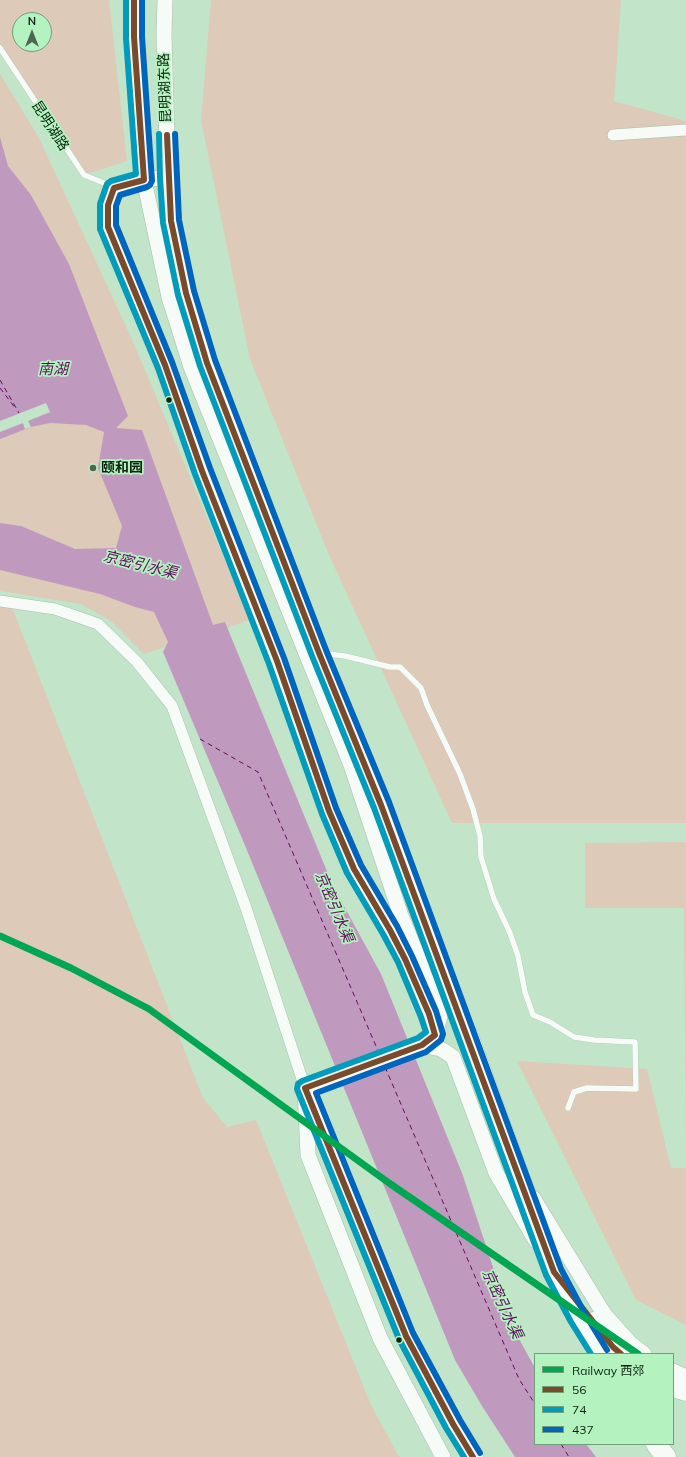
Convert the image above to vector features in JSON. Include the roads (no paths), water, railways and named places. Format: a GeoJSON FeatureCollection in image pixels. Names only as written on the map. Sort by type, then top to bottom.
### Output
{"type":"FeatureCollection","features":[{"type":"Feature","properties":{"kind":"highway"},"geometry":{"type":"LineString","coordinates":[[468,1034],[554,1272],[578,1318],[599,1353]]}},
{"type":"Feature","properties":{"kind":"highway"},"geometry":{"type":"LineString","coordinates":[[305,1088],[406,1336],[453,1424],[473,1457]]}},
{"type":"Feature","properties":{"kind":"highway"},"geometry":{"type":"LineString","coordinates":[[554,1272],[613,1347],[620,1353]]}},
{"type":"Feature","properties":{"kind":"highway"},"geometry":{"type":"LineString","coordinates":[[674,1387],[686,1391]]}},
{"type":"Feature","properties":{"kind":"highway"},"geometry":{"type":"LineString","coordinates":[[453,1424],[463,1457]]}},
{"type":"Feature","properties":{"kind":"highway"},"geometry":{"type":"LineString","coordinates":[[657,1445],[666,1457]]}},
{"type":"Feature","properties":{"kind":"main road","name":"昆明湖东路"},"geometry":{"type":"LineString","coordinates":[[134,0],[134,37],[144,180],[169,297],[191,367],[351,765],[401,916],[438,1003],[441,1012],[435,1035]]}},
{"type":"Feature","properties":{"kind":"main road","name":"昆明湖东路"},"geometry":{"type":"LineString","coordinates":[[165,0],[164,36],[168,177],[171,221],[186,293],[207,364],[319,653],[382,805],[468,1034]]}},
{"type":"Feature","properties":{"kind":"main road"},"geometry":{"type":"LineString","coordinates":[[168,177],[144,180],[114,188],[108,205],[108,227],[165,365],[202,471],[277,661],[329,811],[354,869],[390,930],[404,959],[429,1014],[435,1035],[422,1045],[305,1088],[308,1155],[380,1338],[443,1457]]}},
{"type":"Feature","properties":{"kind":"main road"},"geometry":{"type":"LineString","coordinates":[[422,1045],[441,1049],[453,1056],[496,1173],[554,1272]]}},
{"type":"Feature","properties":{"kind":"main road"},"geometry":{"type":"LineString","coordinates":[[516,1169],[604,1314],[631,1344],[643,1353]]}},
{"type":"Feature","properties":{"kind":"main road"},"geometry":{"type":"LineString","coordinates":[[674,1371],[686,1377]]}},
{"type":"Feature","properties":{"kind":"street"},"geometry":{"type":"LineString","coordinates":[[612,135],[686,130]]}},
{"type":"Feature","properties":{"kind":"street"},"geometry":{"type":"LineString","coordinates":[[0,601],[55,608],[98,624],[137,662],[172,706],[246,908],[305,1088]]}},
{"type":"Feature","properties":{"kind":"lane","name":"昆明湖路"},"geometry":{"type":"LineString","coordinates":[[0,48],[84,175],[114,188]]}},
{"type":"Feature","properties":{"kind":"lane"},"geometry":{"type":"LineString","coordinates":[[319,653],[345,656],[390,667],[400,667],[421,688],[427,705],[460,774],[474,809],[480,836],[481,856],[494,899],[510,933],[518,956],[525,992],[533,1016],[550,1022],[574,1037],[594,1040],[635,1042],[636,1089],[587,1088],[574,1092],[568,1108]]}},
{"type":"Feature","properties":{"kind":"water"},"geometry":{"type":"Polygon","coordinates":[[[0,137],[8,166],[31,195],[69,264],[128,416],[116,428],[142,430],[213,625],[225,622],[333,886],[381,974],[462,1173],[513,1328],[534,1366],[534,1445],[587,1445],[596,1457],[515,1457],[482,1406],[455,1360],[244,843],[163,652],[168,642],[154,612],[135,607],[100,594],[0,570],[0,523],[21,526],[75,549],[116,548],[122,526],[98,468],[104,432],[86,425],[50,423],[31,427],[0,439],[0,137]]]}},
{"type":"Feature","properties":{"kind":"rail line","name":"西郊"},"geometry":{"type":"LineString","coordinates":[[0,936],[71,968],[149,1009],[389,1183],[637,1353]]}},
{"type":"Feature","properties":{"kind":"place","name":"颐和园"},"geometry":{"type":"Point","coordinates":[93,468]}},
{"type":"Feature","properties":{"kind":"water label","name":"南湖"},"geometry":{"type":"Point","coordinates":[53,369]}},
{"type":"Feature","properties":{"kind":"water label","name":"京密引水渠"},"geometry":{"type":"Point","coordinates":[140,565]}},
{"type":"Feature","properties":{"kind":"water label","name":"京密引水渠"},"geometry":{"type":"Point","coordinates":[334,907]}},
{"type":"Feature","properties":{"kind":"water label","name":"京密引水渠"},"geometry":{"type":"Point","coordinates":[502,1304]}}]}
